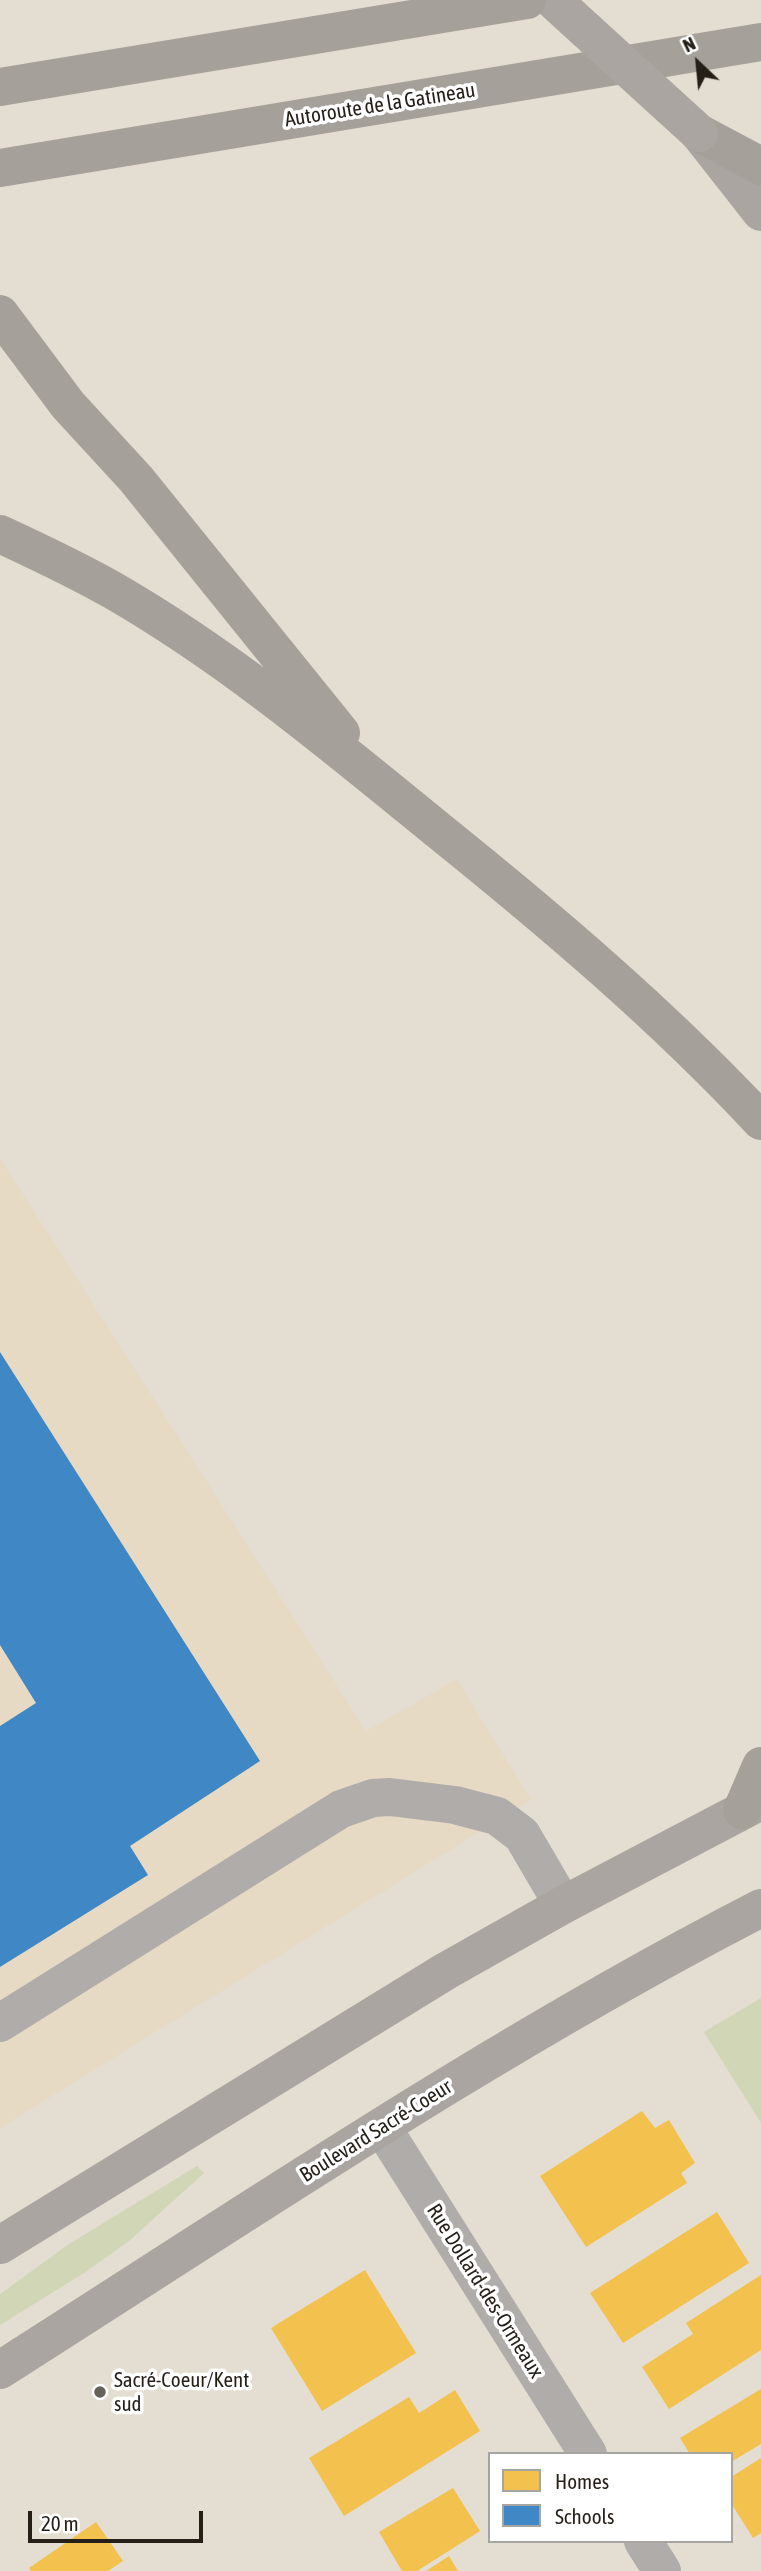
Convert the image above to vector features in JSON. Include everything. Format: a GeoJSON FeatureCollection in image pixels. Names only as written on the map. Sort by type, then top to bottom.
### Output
{"type":"FeatureCollection","features":[{"type":"Feature","properties":{"kind":"highway"},"geometry":{"type":"LineString","coordinates":[[0,87],[527,0]]}},
{"type":"Feature","properties":{"kind":"highway","name":"Autoroute de la Gatineau"},"geometry":{"type":"LineString","coordinates":[[0,167],[761,42]]}},
{"type":"Feature","properties":{"kind":"highway"},"geometry":{"type":"LineString","coordinates":[[699,133],[761,166]]}},
{"type":"Feature","properties":{"kind":"highway"},"geometry":{"type":"LineString","coordinates":[[7,325],[68,405],[164,513],[381,782]]}},
{"type":"Feature","properties":{"kind":"highway"},"geometry":{"type":"LineString","coordinates":[[0,534],[77,571],[151,615],[251,683],[381,782],[607,971],[761,1121]]}},
{"type":"Feature","properties":{"kind":"highway"},"geometry":{"type":"LineString","coordinates":[[752,1805],[761,1766]]}},
{"type":"Feature","properties":{"kind":"main road"},"geometry":{"type":"LineString","coordinates":[[553,0],[699,133],[761,212]]}},
{"type":"Feature","properties":{"kind":"main road"},"geometry":{"type":"LineString","coordinates":[[0,2245],[446,1971],[563,1905],[752,1805]]}},
{"type":"Feature","properties":{"kind":"main road","name":"Boulevard Sacré-Coeur"},"geometry":{"type":"LineString","coordinates":[[0,2370],[382,2127],[580,2006],[640,1971],[761,1908]]}},
{"type":"Feature","properties":{"kind":"street"},"geometry":{"type":"LineString","coordinates":[[0,2024],[341,1809],[373,1798],[390,1797],[455,1805],[497,1816],[522,1835],[563,1905]]}},
{"type":"Feature","properties":{"kind":"street","name":"Rue Dollard-des-Ormeaux"},"geometry":{"type":"LineString","coordinates":[[382,2127],[587,2452]]}},
{"type":"Feature","properties":{"kind":"street"},"geometry":{"type":"LineString","coordinates":[[644,2543],[662,2571]]}},
{"type":"Feature","properties":{"kind":"shaded area"},"geometry":{"type":"Polygon","coordinates":[[[0,1158],[366,1731],[457,1679],[531,1800],[0,2128],[0,1158]]]}},
{"type":"Feature","properties":{"kind":"green space"},"geometry":{"type":"Polygon","coordinates":[[[761,1998],[761,2123],[704,2032],[761,1998]]]}},
{"type":"Feature","properties":{"kind":"green space"},"geometry":{"type":"Polygon","coordinates":[[[197,2166],[204,2173],[129,2241],[84,2273],[0,2325],[0,2294],[69,2244],[197,2166]]]}},
{"type":"Feature","properties":{"kind":"building: Homes"},"geometry":{"type":"Polygon","coordinates":[[[642,2111],[655,2128],[669,2120],[695,2163],[681,2173],[687,2183],[586,2247],[540,2176],[642,2111]]]}},
{"type":"Feature","properties":{"kind":"building: Homes"},"geometry":{"type":"Polygon","coordinates":[[[717,2212],[749,2263],[623,2343],[590,2293],[717,2212]]]}},
{"type":"Feature","properties":{"kind":"building: Homes"},"geometry":{"type":"Polygon","coordinates":[[[365,2270],[416,2353],[322,2411],[271,2328],[365,2270]]]}},
{"type":"Feature","properties":{"kind":"building: Homes"},"geometry":{"type":"Polygon","coordinates":[[[761,2275],[761,2350],[669,2409],[642,2367],[693,2334],[686,2323],[761,2275]]]}},
{"type":"Feature","properties":{"kind":"building: Homes"},"geometry":{"type":"Polygon","coordinates":[[[761,2389],[761,2444],[733,2461],[733,2452],[689,2452],[680,2438],[761,2389]]]}},
{"type":"Feature","properties":{"kind":"building: Homes"},"geometry":{"type":"Polygon","coordinates":[[[455,2390],[480,2431],[344,2516],[309,2458],[409,2397],[419,2413],[455,2390]]]}},
{"type":"Feature","properties":{"kind":"building: Homes"},"geometry":{"type":"Polygon","coordinates":[[[761,2458],[761,2533],[753,2538],[733,2506],[733,2476],[761,2458]]]}},
{"type":"Feature","properties":{"kind":"building: Homes"},"geometry":{"type":"Polygon","coordinates":[[[453,2488],[480,2531],[417,2571],[402,2571],[379,2532],[453,2488]]]}},
{"type":"Feature","properties":{"kind":"building: Homes"},"geometry":{"type":"Polygon","coordinates":[[[96,2522],[123,2561],[108,2571],[31,2571],[29,2568],[96,2522]]]}},
{"type":"Feature","properties":{"kind":"building: Homes"},"geometry":{"type":"Polygon","coordinates":[[[449,2556],[458,2571],[426,2571],[449,2556]]]}},
{"type":"Feature","properties":{"kind":"building: Schools"},"geometry":{"type":"Polygon","coordinates":[[[0,1352],[260,1761],[130,1846],[148,1875],[0,1967],[0,1726],[36,1703],[0,1645],[0,1352]]]}},
{"type":"Feature","properties":{"kind":"place","name":"Sacré-Coeur/Kent sud"},"geometry":{"type":"Point","coordinates":[100,2392]}}]}
